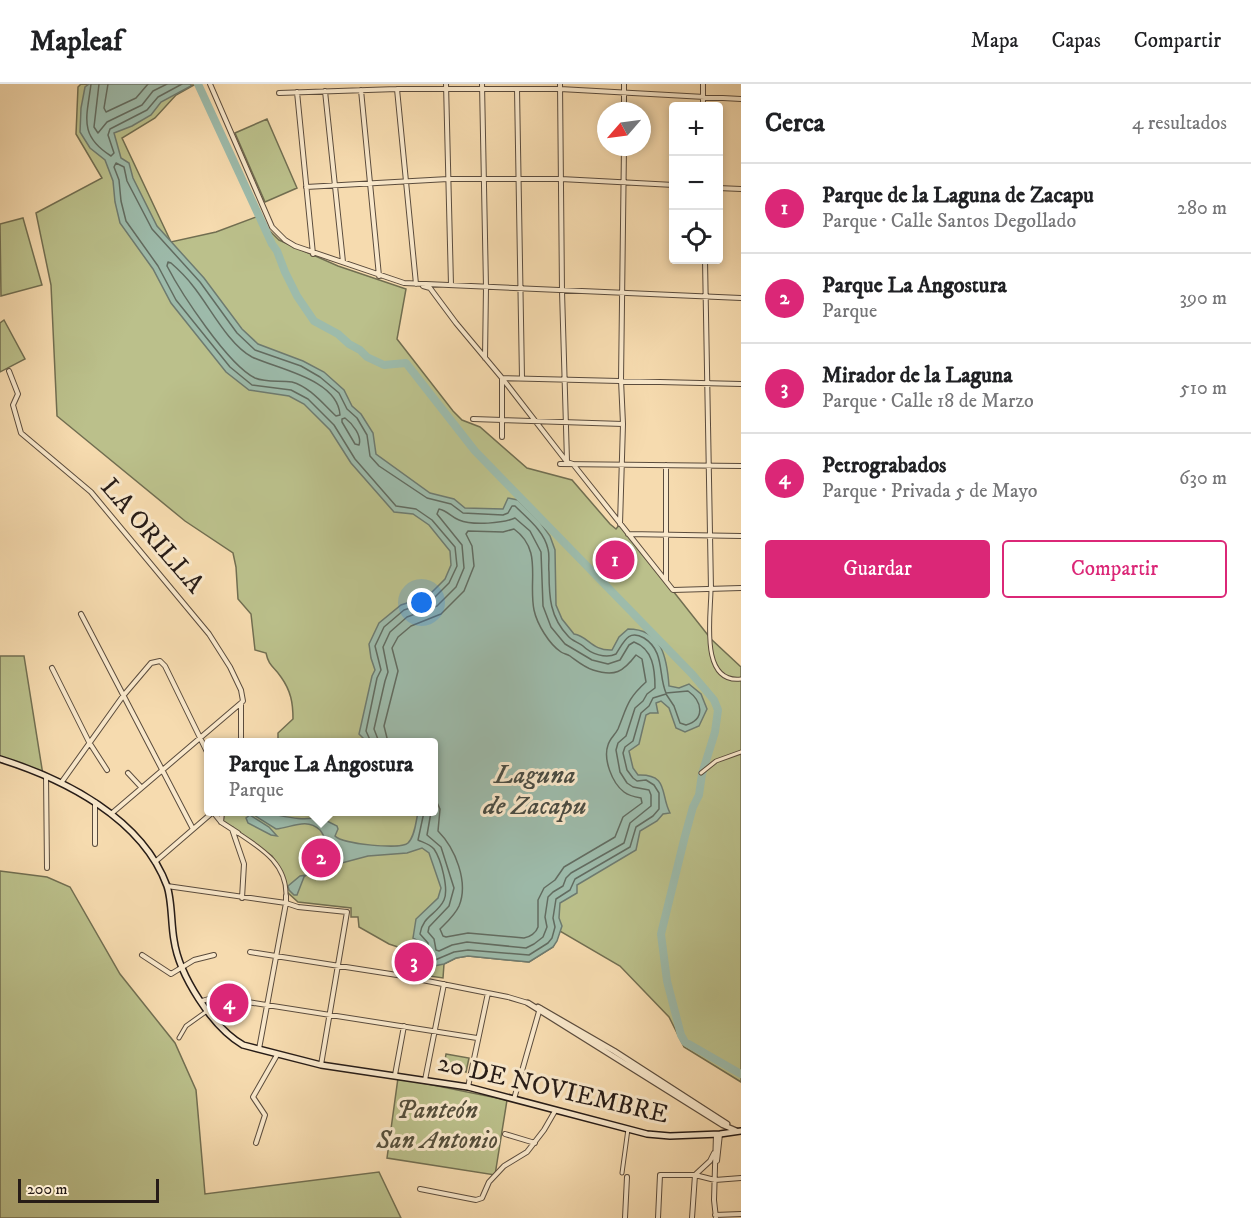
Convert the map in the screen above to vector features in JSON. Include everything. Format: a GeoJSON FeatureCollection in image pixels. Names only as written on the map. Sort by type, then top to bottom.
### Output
{"type":"FeatureCollection","features":[{"type":"Feature","properties":{"kind":"main road","name":"20 DE NOVIEMBRE"},"geometry":{"type":"LineString","coordinates":[[0,759],[46,776],[95,802],[111,814],[139,842],[155,862],[167,886],[174,942],[181,967],[207,1011],[232,1038],[259,1050],[321,1065],[468,1087],[647,1134],[670,1136],[739,1131]]}},
{"type":"Feature","properties":{"kind":"street"},"geometry":{"type":"LineString","coordinates":[[210,84],[272,227],[285,240],[313,254],[404,283],[741,298]]}},
{"type":"Feature","properties":{"kind":"street"},"geometry":{"type":"LineString","coordinates":[[624,84],[624,102]]}},
{"type":"Feature","properties":{"kind":"street"},"geometry":{"type":"LineString","coordinates":[[703,84],[703,102]]}},
{"type":"Feature","properties":{"kind":"street"},"geometry":{"type":"LineString","coordinates":[[279,93],[446,86],[517,89],[560,86],[624,93],[741,99]]}},
{"type":"Feature","properties":{"kind":"street"},"geometry":{"type":"LineString","coordinates":[[446,86],[451,285]]}},
{"type":"Feature","properties":{"kind":"street"},"geometry":{"type":"LineString","coordinates":[[560,86],[562,291],[566,423],[570,463]]}},
{"type":"Feature","properties":{"kind":"street"},"geometry":{"type":"LineString","coordinates":[[482,87],[485,358]]}},
{"type":"Feature","properties":{"kind":"street"},"geometry":{"type":"LineString","coordinates":[[397,89],[416,284]]}},
{"type":"Feature","properties":{"kind":"street"},"geometry":{"type":"LineString","coordinates":[[517,89],[522,378]]}},
{"type":"Feature","properties":{"kind":"street"},"geometry":{"type":"LineString","coordinates":[[361,90],[379,276]]}},
{"type":"Feature","properties":{"kind":"street"},"geometry":{"type":"LineString","coordinates":[[325,91],[343,262]]}},
{"type":"Feature","properties":{"kind":"street"},"geometry":{"type":"LineString","coordinates":[[297,92],[313,254]]}},
{"type":"Feature","properties":{"kind":"street"},"geometry":{"type":"LineString","coordinates":[[620,524],[623,423],[621,380],[624,156]]}},
{"type":"Feature","properties":{"kind":"street"},"geometry":{"type":"LineString","coordinates":[[306,187],[448,179],[561,179],[669,185]]}},
{"type":"Feature","properties":{"kind":"street"},"geometry":{"type":"LineString","coordinates":[[723,188],[741,189]]}},
{"type":"Feature","properties":{"kind":"street"},"geometry":{"type":"LineString","coordinates":[[705,264],[712,661],[721,675],[732,680],[741,679]]}},
{"type":"Feature","properties":{"kind":"street"},"geometry":{"type":"LineString","coordinates":[[416,284],[430,288],[673,590],[741,588]]}},
{"type":"Feature","properties":{"kind":"street"},"geometry":{"type":"LineString","coordinates":[[430,288],[435,285]]}},
{"type":"Feature","properties":{"kind":"street","name":"LA ORILLA"},"geometry":{"type":"LineString","coordinates":[[9,371],[18,394],[13,405],[21,433],[91,492],[186,604],[220,649],[241,690],[243,701],[241,704],[241,738]]}},
{"type":"Feature","properties":{"kind":"street"},"geometry":{"type":"LineString","coordinates":[[501,378],[741,384]]}},
{"type":"Feature","properties":{"kind":"street"},"geometry":{"type":"LineString","coordinates":[[501,378],[502,437]]}},
{"type":"Feature","properties":{"kind":"street"},"geometry":{"type":"LineString","coordinates":[[472,419],[623,423]]}},
{"type":"Feature","properties":{"kind":"street"},"geometry":{"type":"LineString","coordinates":[[560,464],[741,466]]}},
{"type":"Feature","properties":{"kind":"street"},"geometry":{"type":"LineString","coordinates":[[666,465],[666,581]]}},
{"type":"Feature","properties":{"kind":"street"},"geometry":{"type":"LineString","coordinates":[[627,534],[741,536]]}},
{"type":"Feature","properties":{"kind":"street"},"geometry":{"type":"LineString","coordinates":[[81,614],[193,829]]}},
{"type":"Feature","properties":{"kind":"street"},"geometry":{"type":"LineString","coordinates":[[61,783],[123,696],[151,663],[160,661],[165,666],[204,746]]}},
{"type":"Feature","properties":{"kind":"street"},"geometry":{"type":"LineString","coordinates":[[52,668],[89,742],[107,770]]}},
{"type":"Feature","properties":{"kind":"street"},"geometry":{"type":"LineString","coordinates":[[111,814],[241,704]]}},
{"type":"Feature","properties":{"kind":"street"},"geometry":{"type":"LineString","coordinates":[[703,772],[716,761],[741,752]]}},
{"type":"Feature","properties":{"kind":"street"},"geometry":{"type":"LineString","coordinates":[[128,774],[141,787]]}},
{"type":"Feature","properties":{"kind":"street"},"geometry":{"type":"LineString","coordinates":[[46,776],[47,868]]}},
{"type":"Feature","properties":{"kind":"street"},"geometry":{"type":"LineString","coordinates":[[95,802],[95,844]]}},
{"type":"Feature","properties":{"kind":"street"},"geometry":{"type":"LineString","coordinates":[[155,862],[208,816]]}},
{"type":"Feature","properties":{"kind":"street"},"geometry":{"type":"LineString","coordinates":[[216,816],[221,822],[264,850],[275,861],[282,876],[286,896],[259,1050]]}},
{"type":"Feature","properties":{"kind":"street"},"geometry":{"type":"LineString","coordinates":[[221,822],[222,816]]}},
{"type":"Feature","properties":{"kind":"street"},"geometry":{"type":"LineString","coordinates":[[232,829],[244,864],[242,898]]}},
{"type":"Feature","properties":{"kind":"street"},"geometry":{"type":"LineString","coordinates":[[167,886],[286,903],[297,907],[347,912],[321,1065]]}},
{"type":"Feature","properties":{"kind":"street"},"geometry":{"type":"LineString","coordinates":[[250,952],[444,984],[528,1003],[723,1125],[739,1131]]}},
{"type":"Feature","properties":{"kind":"street"},"geometry":{"type":"LineString","coordinates":[[142,955],[171,974],[194,960],[214,955]]}},
{"type":"Feature","properties":{"kind":"street"},"geometry":{"type":"LineString","coordinates":[[425,1080],[444,984]]}},
{"type":"Feature","properties":{"kind":"street"},"geometry":{"type":"LineString","coordinates":[[468,1087],[488,993]]}},
{"type":"Feature","properties":{"kind":"street"},"geometry":{"type":"LineString","coordinates":[[202,1001],[212,998]]}},
{"type":"Feature","properties":{"kind":"street"},"geometry":{"type":"LineString","coordinates":[[241,1001],[477,1038]]}},
{"type":"Feature","properties":{"kind":"street"},"geometry":{"type":"LineString","coordinates":[[514,1099],[539,1009]]}},
{"type":"Feature","properties":{"kind":"street"},"geometry":{"type":"LineString","coordinates":[[179,1038],[186,1026],[207,1011]]}},
{"type":"Feature","properties":{"kind":"street"},"geometry":{"type":"LineString","coordinates":[[395,1075],[404,1025]]}},
{"type":"Feature","properties":{"kind":"street"},"geometry":{"type":"LineString","coordinates":[[256,1143],[265,1115],[254,1097],[277,1054]]}},
{"type":"Feature","properties":{"kind":"street"},"geometry":{"type":"LineString","coordinates":[[420,1189],[476,1200],[482,1198],[489,1182],[504,1166],[527,1152],[535,1143],[555,1110]]}},
{"type":"Feature","properties":{"kind":"street"},"geometry":{"type":"LineString","coordinates":[[622,1173],[628,1129]]}},
{"type":"Feature","properties":{"kind":"street"},"geometry":{"type":"LineString","coordinates":[[505,1134],[535,1143]]}},
{"type":"Feature","properties":{"kind":"street"},"geometry":{"type":"LineString","coordinates":[[718,1134],[715,1153],[716,1217],[741,1214]]}},
{"type":"Feature","properties":{"kind":"street"},"geometry":{"type":"LineString","coordinates":[[715,1180],[718,1134]]}},
{"type":"Feature","properties":{"kind":"street"},"geometry":{"type":"LineString","coordinates":[[692,1218],[695,1175],[705,1167],[715,1153]]}},
{"type":"Feature","properties":{"kind":"street"},"geometry":{"type":"LineString","coordinates":[[658,1218],[660,1175],[695,1175],[715,1180],[741,1178]]}},
{"type":"Feature","properties":{"kind":"street"},"geometry":{"type":"LineString","coordinates":[[625,1218],[627,1177]]}},
{"type":"Feature","properties":{"kind":"green space"},"geometry":{"type":"Polygon","coordinates":[[[81,84],[194,85],[176,95],[155,118],[122,138],[171,242],[216,232],[256,217],[279,240],[338,266],[406,289],[397,339],[453,411],[462,420],[480,427],[527,468],[572,480],[610,524],[616,529],[620,524],[711,639],[741,667],[741,1082],[684,1047],[669,1017],[620,966],[560,931],[553,947],[529,962],[468,956],[456,958],[444,964],[443,978],[403,972],[407,950],[389,944],[359,927],[358,917],[351,917],[351,908],[298,902],[287,892],[278,865],[272,856],[223,823],[224,816],[438,816],[438,738],[278,738],[278,733],[293,719],[291,697],[284,682],[270,664],[266,653],[255,650],[251,614],[238,599],[233,553],[185,521],[57,416],[51,285],[36,213],[102,178],[76,134],[78,87],[81,84]]]}},
{"type":"Feature","properties":{"kind":"green space"},"geometry":{"type":"Polygon","coordinates":[[[267,119],[297,188],[265,202],[235,133],[267,119]]]}},
{"type":"Feature","properties":{"kind":"green space"},"geometry":{"type":"Polygon","coordinates":[[[23,218],[42,285],[1,296],[0,224],[23,218]]]}},
{"type":"Feature","properties":{"kind":"green space"},"geometry":{"type":"Polygon","coordinates":[[[4,320],[25,359],[0,372],[0,323],[4,320]]]}},
{"type":"Feature","properties":{"kind":"green space"},"geometry":{"type":"Polygon","coordinates":[[[0,656],[24,656],[43,775],[0,759],[0,656]]]}},
{"type":"Feature","properties":{"kind":"green space"},"geometry":{"type":"Polygon","coordinates":[[[0,871],[47,877],[70,887],[120,974],[175,1043],[196,1090],[205,1194],[379,1172],[401,1218],[0,1218],[0,871]]]}},
{"type":"Feature","properties":{"kind":"green space"},"geometry":{"type":"Polygon","coordinates":[[[223,995],[241,1001],[238,1010],[226,1008],[217,1003],[214,996],[223,995]]]}},
{"type":"Feature","properties":{"kind":"green space"},"geometry":{"type":"Polygon","coordinates":[[[446,1054],[469,1058],[466,1072],[444,1067],[446,1054]]]}},
{"type":"Feature","properties":{"kind":"green space","name":"Panteón San Antonio"},"geometry":{"type":"Polygon","coordinates":[[[398,1078],[507,1100],[495,1175],[387,1158],[398,1078]]]}},
{"type":"Feature","properties":{"kind":"water","name":"Laguna de Zacapu"},"geometry":{"type":"Polygon","coordinates":[[[89,84],[190,84],[191,86],[161,102],[151,115],[114,133],[121,158],[129,163],[133,178],[157,226],[204,278],[242,329],[258,344],[303,361],[324,372],[344,390],[352,406],[361,414],[373,433],[376,454],[430,493],[454,499],[465,508],[503,509],[508,498],[518,500],[540,522],[550,536],[555,550],[556,605],[562,619],[574,634],[583,637],[595,646],[612,650],[619,637],[628,629],[648,634],[655,640],[664,656],[669,686],[679,688],[689,684],[701,694],[707,709],[699,726],[685,732],[676,728],[669,708],[661,701],[656,703],[658,713],[646,715],[639,744],[629,751],[633,768],[638,775],[655,778],[662,786],[670,813],[663,814],[657,821],[640,831],[636,850],[577,885],[577,893],[560,903],[559,918],[562,926],[557,941],[553,947],[529,962],[468,956],[434,966],[426,965],[421,960],[423,944],[413,938],[416,919],[438,898],[441,888],[429,853],[422,848],[407,853],[368,856],[338,864],[328,860],[323,865],[320,878],[311,873],[313,870],[304,877],[297,895],[289,890],[288,886],[300,876],[306,875],[330,855],[331,846],[315,826],[298,824],[276,829],[255,816],[301,819],[319,817],[337,826],[335,836],[340,839],[359,844],[395,846],[408,843],[417,816],[438,816],[438,738],[363,738],[359,734],[375,670],[369,644],[379,623],[401,605],[428,596],[445,579],[451,565],[450,551],[429,525],[413,514],[394,512],[351,463],[330,430],[304,404],[289,396],[249,390],[226,372],[171,303],[153,269],[120,223],[113,181],[105,160],[90,148],[80,132],[85,87],[89,84]]]}},
{"type":"Feature","properties":{"kind":"water"},"geometry":{"type":"Polygon","coordinates":[[[252,816],[269,827],[277,836],[248,823],[246,818],[252,816]]]}},
{"type":"Feature","properties":{"kind":"waterway"},"geometry":{"type":"LineString","coordinates":[[198,84],[285,272],[297,296],[314,321],[338,334],[367,357],[384,365],[406,363],[475,451],[692,674],[714,700],[718,710],[715,732],[702,774],[699,795],[693,807],[685,836],[661,934],[667,981],[681,1035],[685,1042],[741,1074]]}},
{"type":"Feature","properties":{"kind":"place","name":"Parque de la Laguna de Zacapu"},"geometry":{"type":"Point","coordinates":[615,560]}},
{"type":"Feature","properties":{"kind":"place","name":"Parque La Angostura"},"geometry":{"type":"Point","coordinates":[321,858]}},
{"type":"Feature","properties":{"kind":"place","name":"Mirador de la Laguna"},"geometry":{"type":"Point","coordinates":[414,962]}},
{"type":"Feature","properties":{"kind":"place","name":"Petrograbados"},"geometry":{"type":"Point","coordinates":[229,1003]}}]}
